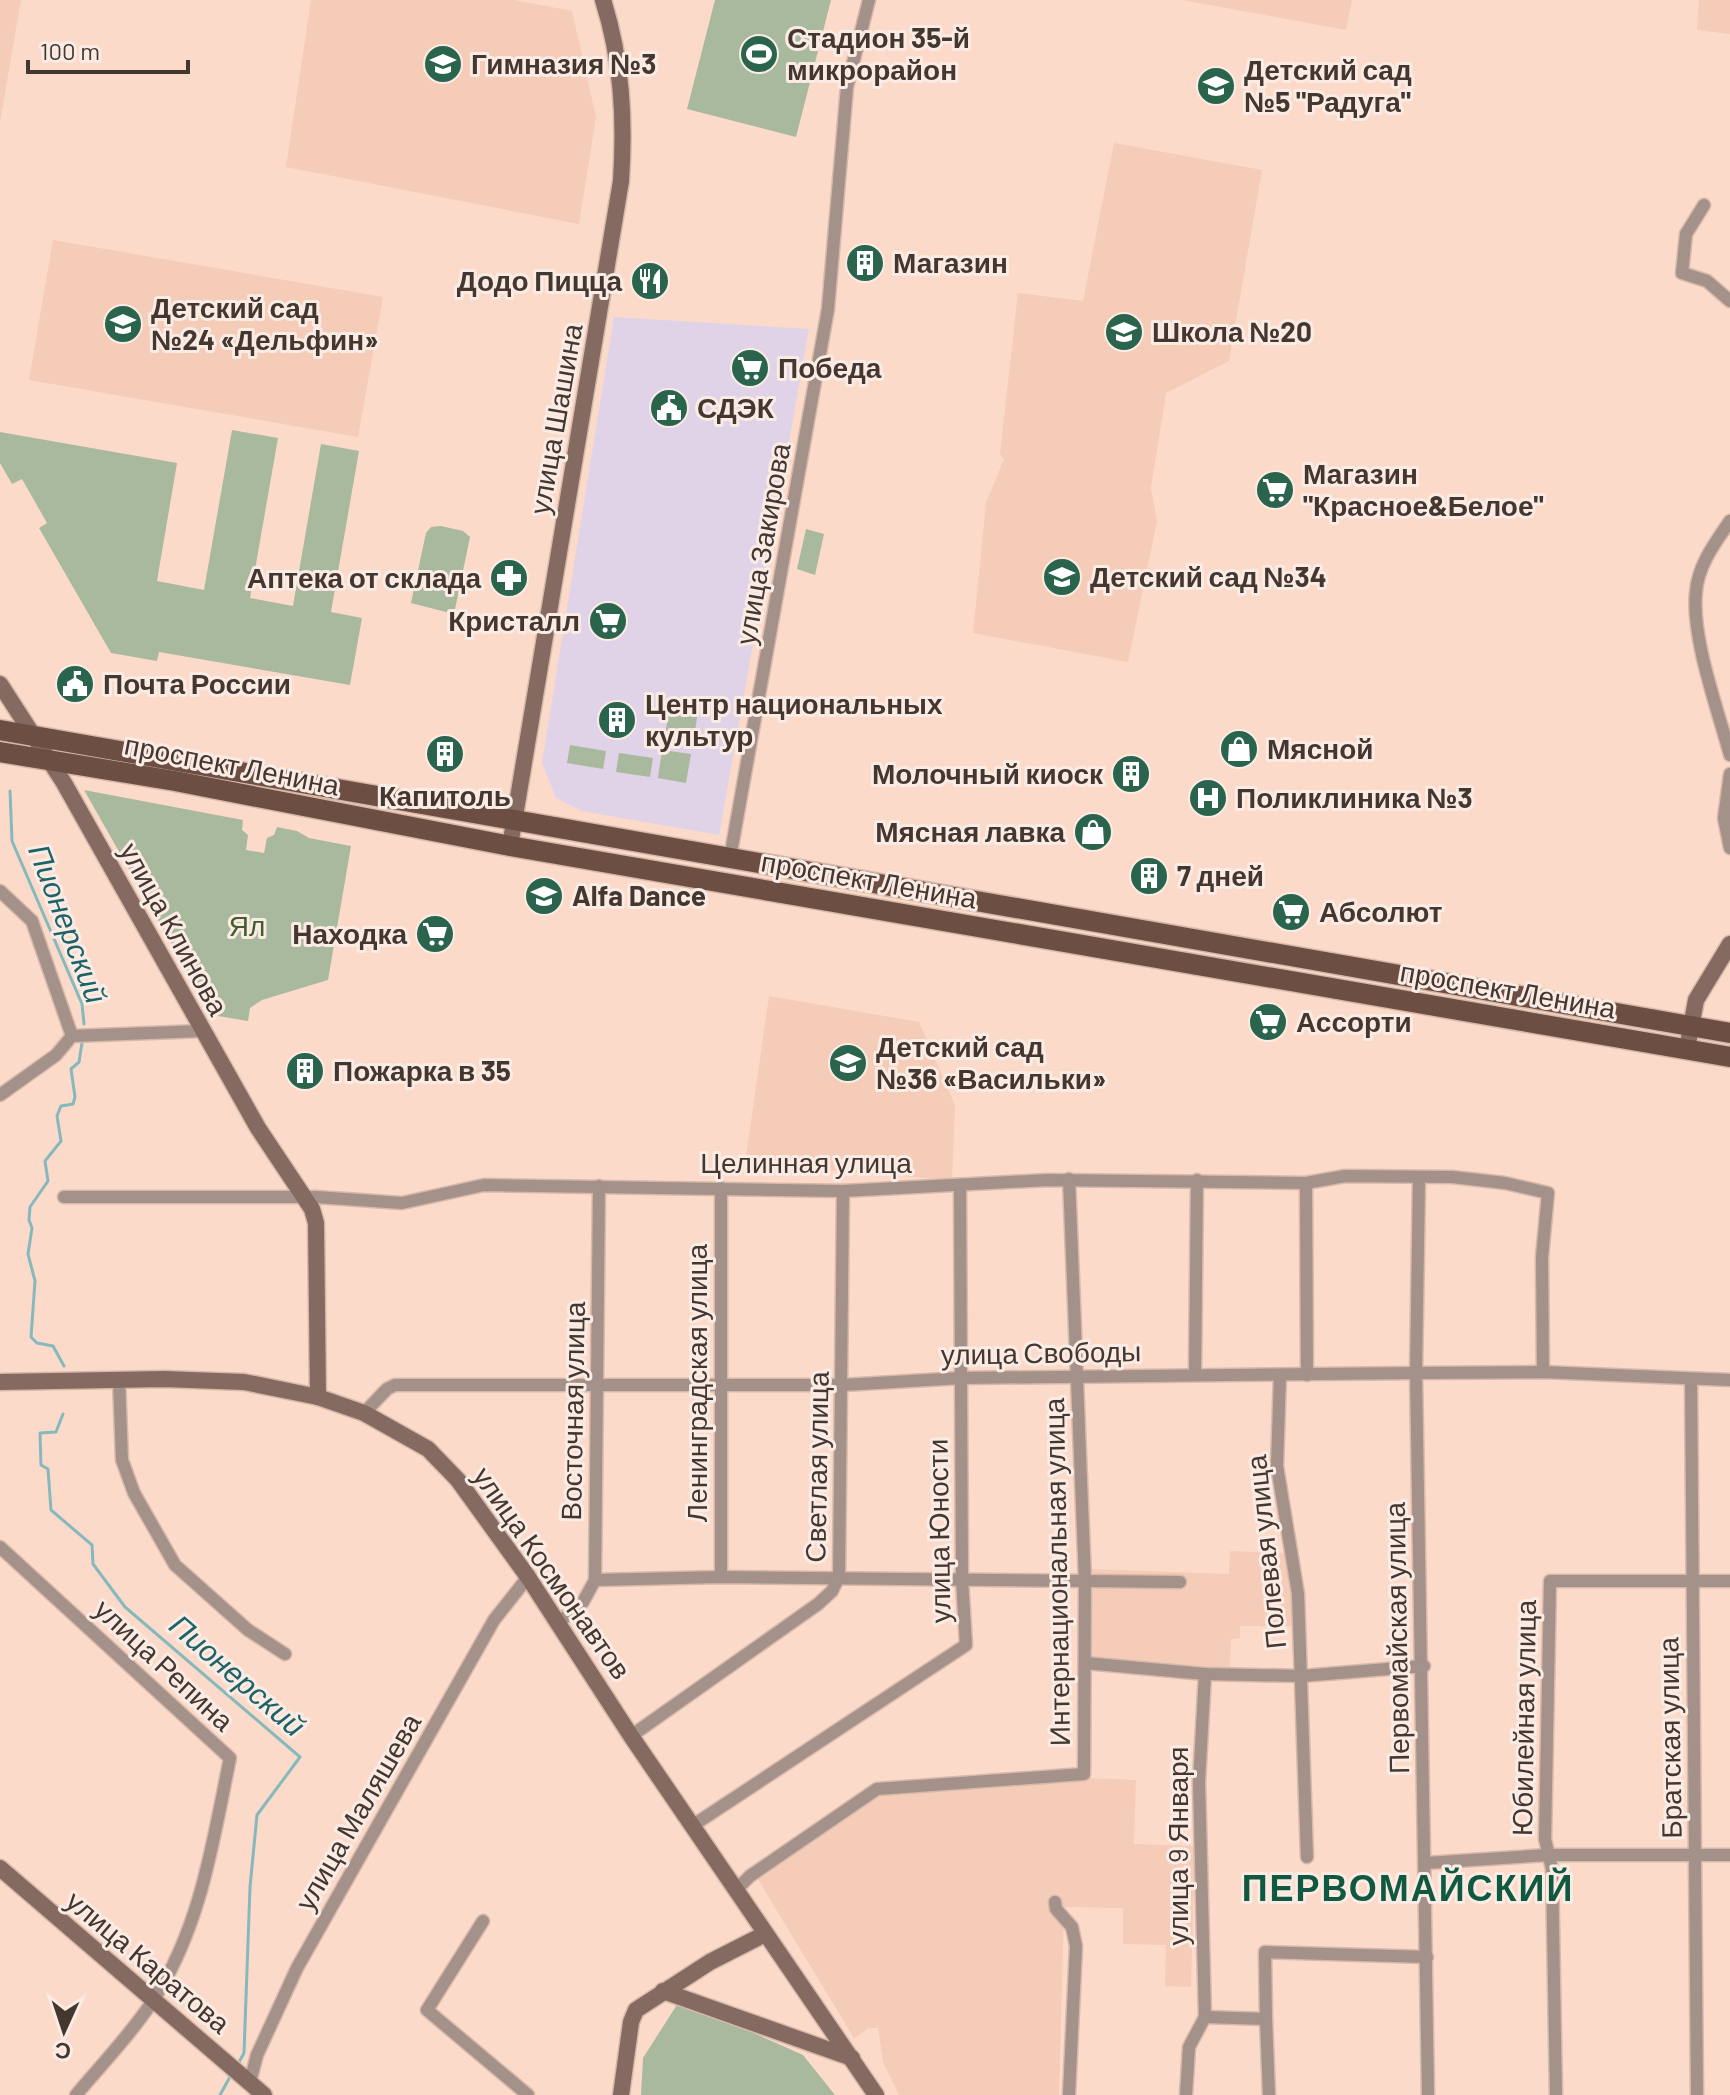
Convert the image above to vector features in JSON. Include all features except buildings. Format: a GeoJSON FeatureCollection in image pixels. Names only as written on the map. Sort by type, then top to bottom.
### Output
{"type":"FeatureCollection","features":[{"type":"Feature","properties":{"kind":"main road","name":"проспект Ленина"},"geometry":{"type":"LineString","coordinates":[[0,730],[1730,1033]]}},
{"type":"Feature","properties":{"kind":"main road","name":"проспект Ленина"},"geometry":{"type":"LineString","coordinates":[[0,752],[510,846],[1730,1057]]}},
{"type":"Feature","properties":{"kind":"main road"},"geometry":{"type":"LineString","coordinates":[[969,926],[973,901]]}},
{"type":"Feature","properties":{"kind":"street","name":"улица Шашина"},"geometry":{"type":"LineString","coordinates":[[510,846],[621,181],[624,130],[621,80],[603,0]]}},
{"type":"Feature","properties":{"kind":"street","name":"улица Закирова"},"geometry":{"type":"LineString","coordinates":[[730,858],[828,309],[847,87],[869,0]]}},
{"type":"Feature","properties":{"kind":"street"},"geometry":{"type":"LineString","coordinates":[[1704,205],[1686,234],[1682,273],[1707,281],[1730,301]]}},
{"type":"Feature","properties":{"kind":"street"},"geometry":{"type":"LineString","coordinates":[[1730,521],[1705,559],[1695,593],[1703,656],[1730,755]]}},
{"type":"Feature","properties":{"kind":"street","name":"улица Клинова"},"geometry":{"type":"LineString","coordinates":[[0,684],[50,759],[258,1128],[307,1197]]}},
{"type":"Feature","properties":{"kind":"street"},"geometry":{"type":"LineString","coordinates":[[1730,774],[1724,818],[1730,848]]}},
{"type":"Feature","properties":{"kind":"street"},"geometry":{"type":"LineString","coordinates":[[0,891],[32,921],[72,1036]]}},
{"type":"Feature","properties":{"kind":"street"},"geometry":{"type":"LineString","coordinates":[[1687,1049],[1696,1000],[1730,944]]}},
{"type":"Feature","properties":{"kind":"street"},"geometry":{"type":"LineString","coordinates":[[0,1095],[56,1055],[72,1036],[202,1031]]}},
{"type":"Feature","properties":{"kind":"street","name":"Целинная улица"},"geometry":{"type":"LineString","coordinates":[[64,1197],[307,1197],[402,1203],[484,1185],[843,1191],[1069,1179],[1306,1183],[1345,1176],[1452,1177],[1505,1183],[1548,1193],[1542,1257],[1543,1372]]}},
{"type":"Feature","properties":{"kind":"street","name":"Интернациональная улица"},"geometry":{"type":"LineString","coordinates":[[736,1890],[750,1876],[877,1789],[1084,1774],[1085,1580],[1069,1179]]}},
{"type":"Feature","properties":{"kind":"street","name":"Первомайская улица"},"geometry":{"type":"LineString","coordinates":[[1419,1179],[1416,1373],[1424,1666],[1428,2095]]}},
{"type":"Feature","properties":{"kind":"street"},"geometry":{"type":"LineString","coordinates":[[1195,1374],[1197,1180]]}},
{"type":"Feature","properties":{"kind":"street"},"geometry":{"type":"LineString","coordinates":[[1306,1183],[1307,1375]]}},
{"type":"Feature","properties":{"kind":"street","name":"улица Юности"},"geometry":{"type":"LineString","coordinates":[[692,1826],[966,1645],[962,1579],[960,1185]]}},
{"type":"Feature","properties":{"kind":"street","name":"Восточная улица"},"geometry":{"type":"LineString","coordinates":[[595,1580],[599,1186]]}},
{"type":"Feature","properties":{"kind":"street","name":"Ленинградская улица"},"geometry":{"type":"LineString","coordinates":[[721,1188],[721,1577]]}},
{"type":"Feature","properties":{"kind":"street","name":"Светлая улица"},"geometry":{"type":"LineString","coordinates":[[631,1736],[818,1604],[832,1591],[839,1577],[843,1191]]}},
{"type":"Feature","properties":{"kind":"street"},"geometry":{"type":"LineString","coordinates":[[307,1197],[316,1223],[318,1397]]}},
{"type":"Feature","properties":{"kind":"street","name":"улица Свободы"},"geometry":{"type":"LineString","coordinates":[[364,1413],[395,1385],[843,1385],[961,1378],[1543,1372],[1730,1380]]}},
{"type":"Feature","properties":{"kind":"street","name":"Полевая улица"},"geometry":{"type":"LineString","coordinates":[[1280,1375],[1277,1466],[1298,1594],[1307,1857]]}},
{"type":"Feature","properties":{"kind":"street"},"geometry":{"type":"LineString","coordinates":[[119,1380],[122,1460],[134,1493],[175,1565],[248,1630],[285,1654]]}},
{"type":"Feature","properties":{"kind":"street","name":"Братская улица"},"geometry":{"type":"LineString","coordinates":[[1691,1380],[1697,2095]]}},
{"type":"Feature","properties":{"kind":"street","name":"улица Космонавтов"},"geometry":{"type":"LineString","coordinates":[[0,1382],[244,1382],[318,1397],[364,1413],[428,1449],[458,1480],[528,1577],[631,1736],[876,2095]]}},
{"type":"Feature","properties":{"kind":"street","name":"улица Репина"},"geometry":{"type":"LineString","coordinates":[[0,1547],[230,1758],[203,1893],[154,1999],[76,2095]]}},
{"type":"Feature","properties":{"kind":"street","name":"улица Маляшева"},"geometry":{"type":"LineString","coordinates":[[250,2082],[257,2055],[297,1968],[494,1620],[528,1577]]}},
{"type":"Feature","properties":{"kind":"street"},"geometry":{"type":"LineString","coordinates":[[558,1623],[583,1602],[595,1580],[839,1577],[1180,1582]]}},
{"type":"Feature","properties":{"kind":"street","name":"Юбилейная улица"},"geometry":{"type":"LineString","coordinates":[[1556,2095],[1552,1869],[1548,1855],[1550,1581],[1692,1582]]}},
{"type":"Feature","properties":{"kind":"street"},"geometry":{"type":"LineString","coordinates":[[1692,1582],[1730,1581]]}},
{"type":"Feature","properties":{"kind":"street"},"geometry":{"type":"LineString","coordinates":[[1085,1663],[1205,1674],[1302,1676],[1424,1666]]}},
{"type":"Feature","properties":{"kind":"street","name":"улица 9 Января"},"geometry":{"type":"LineString","coordinates":[[1186,2095],[1189,2047],[1205,2017],[1199,1782],[1205,1674]]}},
{"type":"Feature","properties":{"kind":"street"},"geometry":{"type":"LineString","coordinates":[[1426,1863],[1548,1855],[1730,1855]]}},
{"type":"Feature","properties":{"kind":"street","name":"улица Каратова"},"geometry":{"type":"LineString","coordinates":[[0,1868],[264,2095]]}},
{"type":"Feature","properties":{"kind":"street"},"geometry":{"type":"LineString","coordinates":[[1055,1902],[1056,1909],[1072,1927],[1076,1946],[1069,2095]]}},
{"type":"Feature","properties":{"kind":"street"},"geometry":{"type":"LineString","coordinates":[[483,1921],[427,2010],[528,2095]]}},
{"type":"Feature","properties":{"kind":"street"},"geometry":{"type":"LineString","coordinates":[[621,2095],[631,2022],[636,2010],[710,1962],[765,1934]]}},
{"type":"Feature","properties":{"kind":"street"},"geometry":{"type":"LineString","coordinates":[[1269,2095],[1265,1952],[1427,1957]]}},
{"type":"Feature","properties":{"kind":"street"},"geometry":{"type":"LineString","coordinates":[[663,1991],[852,2058]]}},
{"type":"Feature","properties":{"kind":"street"},"geometry":{"type":"LineString","coordinates":[[1205,2017],[1266,2019]]}},
{"type":"Feature","properties":{"kind":"shaded area"},"geometry":{"type":"Polygon","coordinates":[[[0,0],[21,0],[0,122],[0,0]]]}},
{"type":"Feature","properties":{"kind":"shaded area","name":"Гимназия №3"},"geometry":{"type":"Polygon","coordinates":[[[311,0],[514,0],[572,11],[596,117],[579,224],[286,167],[311,0]]]}},
{"type":"Feature","properties":{"kind":"shaded area"},"geometry":{"type":"Polygon","coordinates":[[[1183,0],[1352,0],[1346,30],[1183,0]]]}},
{"type":"Feature","properties":{"kind":"shaded area"},"geometry":{"type":"Polygon","coordinates":[[[1699,0],[1730,0],[1730,34],[1697,30],[1699,0]]]}},
{"type":"Feature","properties":{"kind":"shaded area","name":"Школа №20"},"geometry":{"type":"Polygon","coordinates":[[[1114,143],[1262,170],[1229,361],[1166,393],[1151,488],[1157,521],[1128,662],[973,633],[986,503],[1004,459],[1000,454],[1018,293],[1083,301],[1114,143]]]}},
{"type":"Feature","properties":{"kind":"shaded area"},"geometry":{"type":"Polygon","coordinates":[[[53,240],[383,297],[358,437],[29,380],[53,240]]]}},
{"type":"Feature","properties":{"kind":"shaded area"},"geometry":{"type":"Polygon","coordinates":[[[614,317],[809,329],[719,835],[582,811],[556,798],[542,763],[614,317]]]}},
{"type":"Feature","properties":{"kind":"shaded area","name":"Детский сад №36 «Васильки»"},"geometry":{"type":"Polygon","coordinates":[[[769,996],[919,1022],[955,1105],[952,1180],[745,1164],[769,996]]]}},
{"type":"Feature","properties":{"kind":"shaded area"},"geometry":{"type":"Polygon","coordinates":[[[1230,1551],[1287,1553],[1297,1626],[1240,1626],[1240,1638],[1231,1639],[1230,1668],[1090,1659],[1089,1569],[1229,1574],[1230,1551]]]}},
{"type":"Feature","properties":{"kind":"shaded area"},"geometry":{"type":"Polygon","coordinates":[[[1088,1778],[1136,1780],[1134,1844],[1195,1846],[1191,1987],[1165,1986],[1166,1945],[1123,1944],[1123,1908],[1064,1907],[1059,2095],[899,2095],[883,2062],[878,2028],[869,2028],[854,2038],[756,1876],[877,1792],[1088,1778]]]}},
{"type":"Feature","properties":{"kind":"green space","name":"Стадион 35-й микрорайон"},"geometry":{"type":"Polygon","coordinates":[[[715,0],[831,0],[796,137],[687,109],[715,0]]]}},
{"type":"Feature","properties":{"kind":"green space"},"geometry":{"type":"Polygon","coordinates":[[[232,430],[278,438],[250,598],[293,606],[321,444],[359,451],[331,612],[362,618],[350,685],[159,652],[157,661],[111,653],[39,528],[47,523],[22,479],[12,484],[0,463],[0,432],[177,463],[157,581],[204,590],[232,430]]]}},
{"type":"Feature","properties":{"kind":"green space"},"geometry":{"type":"Polygon","coordinates":[[[431,527],[463,531],[470,537],[454,614],[411,603],[426,533],[431,527]]]}},
{"type":"Feature","properties":{"kind":"green space"},"geometry":{"type":"Polygon","coordinates":[[[806,529],[824,534],[815,575],[797,569],[806,529]]]}},
{"type":"Feature","properties":{"kind":"green space"},"geometry":{"type":"Polygon","coordinates":[[[671,699],[699,704],[693,745],[664,741],[671,699]]]}},
{"type":"Feature","properties":{"kind":"green space"},"geometry":{"type":"Polygon","coordinates":[[[570,745],[606,751],[603,769],[567,763],[570,745]]]}},
{"type":"Feature","properties":{"kind":"green space"},"geometry":{"type":"Polygon","coordinates":[[[662,750],[691,754],[686,783],[658,778],[662,750]]]}},
{"type":"Feature","properties":{"kind":"green space"},"geometry":{"type":"Polygon","coordinates":[[[619,753],[653,758],[650,777],[616,772],[619,753]]]}},
{"type":"Feature","properties":{"kind":"green space","name":"Ял"},"geometry":{"type":"Polygon","coordinates":[[[84,790],[243,820],[242,830],[248,835],[246,850],[264,853],[267,838],[274,835],[277,827],[297,831],[309,838],[351,846],[328,980],[262,1000],[250,1008],[248,1021],[212,1015],[84,790]]]}},
{"type":"Feature","properties":{"kind":"green space"},"geometry":{"type":"Polygon","coordinates":[[[680,2000],[803,2055],[835,2095],[641,2095],[643,2058],[680,2000]]]}},
{"type":"Feature","properties":{"kind":"waterway","name":"Пионерский"},"geometry":{"type":"LineString","coordinates":[[10,791],[12,841],[82,1004],[84,1024]]}},
{"type":"Feature","properties":{"kind":"waterway","name":"Пионерский"},"geometry":{"type":"LineString","coordinates":[[64,1366],[53,1346],[37,1343],[31,1337],[35,1281],[28,1254],[32,1228],[29,1220],[30,1207],[48,1181],[45,1161],[61,1141],[57,1116],[61,1106],[73,1104],[71,1069],[79,1062],[82,1043]]}},
{"type":"Feature","properties":{"kind":"waterway","name":"Пионерский"},"geometry":{"type":"LineString","coordinates":[[63,1414],[56,1432],[40,1433],[41,1465],[48,1469],[51,1510],[92,1545],[93,1564],[125,1607],[300,1757],[257,1815],[250,1887],[244,2053],[238,2064]]}},
{"type":"Feature","properties":{"kind":"waterway"},"geometry":{"type":"LineString","coordinates":[[220,2095],[231,2075]]}},
{"type":"Feature","properties":{"kind":"place","name":"Стадион 35-й микрорайон"},"geometry":{"type":"Point","coordinates":[759,54]}},
{"type":"Feature","properties":{"kind":"place","name":"Гимназия №3"},"geometry":{"type":"Point","coordinates":[443,64]}},
{"type":"Feature","properties":{"kind":"place","name":"Детский сад №5 \"Радуга\""},"geometry":{"type":"Point","coordinates":[1216,86]}},
{"type":"Feature","properties":{"kind":"place","name":"Магазин"},"geometry":{"type":"Point","coordinates":[865,263]}},
{"type":"Feature","properties":{"kind":"place","name":"Додо Пицца"},"geometry":{"type":"Point","coordinates":[650,281]}},
{"type":"Feature","properties":{"kind":"place","name":"Детский сад №24 «Дельфин»"},"geometry":{"type":"Point","coordinates":[123,324]}},
{"type":"Feature","properties":{"kind":"place","name":"Школа №20"},"geometry":{"type":"Point","coordinates":[1124,332]}},
{"type":"Feature","properties":{"kind":"place","name":"Победа"},"geometry":{"type":"Point","coordinates":[750,368]}},
{"type":"Feature","properties":{"kind":"place","name":"СДЭК"},"geometry":{"type":"Point","coordinates":[669,408]}},
{"type":"Feature","properties":{"kind":"place","name":"Магазин \"Красное&Белое\""},"geometry":{"type":"Point","coordinates":[1275,490]}},
{"type":"Feature","properties":{"kind":"place","name":"Детский сад №34"},"geometry":{"type":"Point","coordinates":[1062,577]}},
{"type":"Feature","properties":{"kind":"place","name":"Аптека от склада"},"geometry":{"type":"Point","coordinates":[509,578]}},
{"type":"Feature","properties":{"kind":"place","name":"Кристалл"},"geometry":{"type":"Point","coordinates":[608,621]}},
{"type":"Feature","properties":{"kind":"place","name":"Почта России"},"geometry":{"type":"Point","coordinates":[75,684]}},
{"type":"Feature","properties":{"kind":"place","name":"Центр национальных культур"},"geometry":{"type":"Point","coordinates":[617,720]}},
{"type":"Feature","properties":{"kind":"place","name":"Мясной"},"geometry":{"type":"Point","coordinates":[1239,749]}},
{"type":"Feature","properties":{"kind":"place","name":"Капитоль"},"geometry":{"type":"Point","coordinates":[445,754]}},
{"type":"Feature","properties":{"kind":"place","name":"Молочный киоск"},"geometry":{"type":"Point","coordinates":[1131,774]}},
{"type":"Feature","properties":{"kind":"place","name":"Поликлиника №3"},"geometry":{"type":"Point","coordinates":[1208,798]}},
{"type":"Feature","properties":{"kind":"place","name":"Мясная лавка"},"geometry":{"type":"Point","coordinates":[1093,832]}},
{"type":"Feature","properties":{"kind":"place","name":"7 дней"},"geometry":{"type":"Point","coordinates":[1149,876]}},
{"type":"Feature","properties":{"kind":"place","name":"Alfa Dance"},"geometry":{"type":"Point","coordinates":[544,896]}},
{"type":"Feature","properties":{"kind":"place","name":"Абсолют"},"geometry":{"type":"Point","coordinates":[1291,912]}},
{"type":"Feature","properties":{"kind":"place","name":"Находка"},"geometry":{"type":"Point","coordinates":[435,934]}},
{"type":"Feature","properties":{"kind":"place","name":"Ассорти"},"geometry":{"type":"Point","coordinates":[1268,1022]}},
{"type":"Feature","properties":{"kind":"place","name":"Детский сад №36 «Васильки»"},"geometry":{"type":"Point","coordinates":[848,1063]}},
{"type":"Feature","properties":{"kind":"place","name":"Пожарка в 35"},"geometry":{"type":"Point","coordinates":[305,1071]}},
{"type":"Feature","properties":{"kind":"district","name":"ПЕРВОМАЙСКИЙ"},"geometry":{"type":"Point","coordinates":[1408,1888]}}]}
